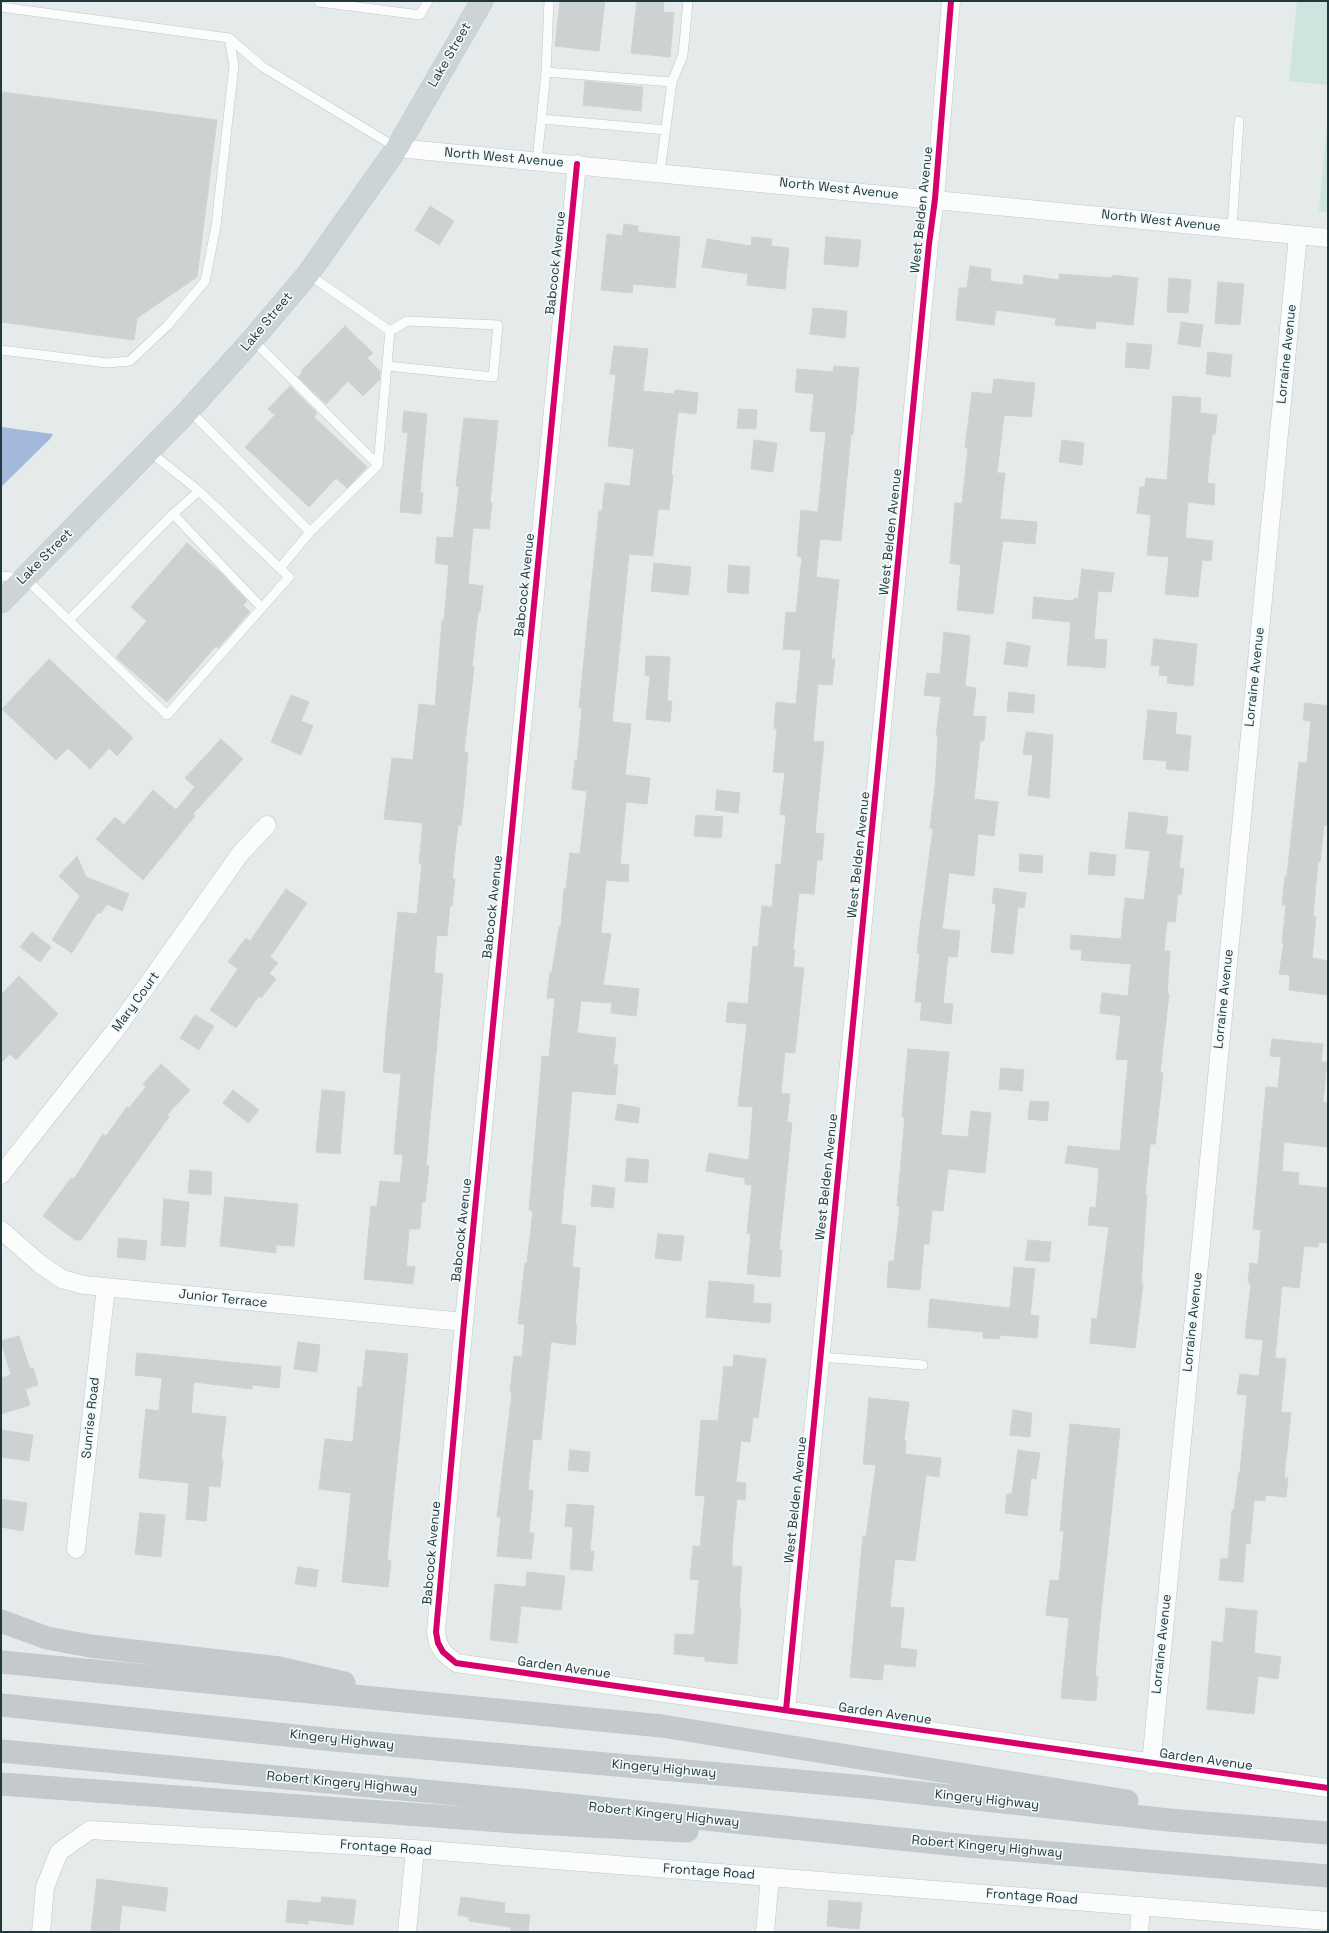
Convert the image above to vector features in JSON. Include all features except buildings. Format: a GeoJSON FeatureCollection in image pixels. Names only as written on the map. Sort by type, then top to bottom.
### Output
{"type":"FeatureCollection","features":[{"type":"Feature","properties":{"kind":"highway"},"geometry":{"type":"LineString","coordinates":[[1,1621],[47,1638],[90,1646],[279,1668],[425,1703]]}},
{"type":"Feature","properties":{"kind":"highway"},"geometry":{"type":"LineString","coordinates":[[1,1662],[662,1726],[1323,1833]]}},
{"type":"Feature","properties":{"kind":"highway","name":"Kingery Highway"},"geometry":{"type":"LineString","coordinates":[[1,1705],[334,1740],[866,1787],[1169,1820],[1323,1833]]}},
{"type":"Feature","properties":{"kind":"highway","name":"Robert Kingery Highway"},"geometry":{"type":"LineString","coordinates":[[1,1751],[538,1802],[968,1846],[1328,1876]]}},
{"type":"Feature","properties":{"kind":"highway"},"geometry":{"type":"LineString","coordinates":[[1,1784],[130,1795],[516,1822],[968,1846]]}},
{"type":"Feature","properties":{"kind":"highway"},"geometry":{"type":"LineString","coordinates":[[1,1792],[130,1795]]}},
{"type":"Feature","properties":{"kind":"main road","name":"Lake Street"},"geometry":{"type":"LineString","coordinates":[[1,602],[150,452],[252,340],[308,274],[397,148],[482,1]]}},
{"type":"Feature","properties":{"kind":"street","name":"West Belden Avenue"},"geometry":{"type":"LineString","coordinates":[[786,1710],[935,199],[952,1]]}},
{"type":"Feature","properties":{"kind":"street","name":"North West Avenue"},"geometry":{"type":"LineString","coordinates":[[397,148],[660,172],[1328,238]]}},
{"type":"Feature","properties":{"kind":"street","name":"Babcock Avenue"},"geometry":{"type":"LineString","coordinates":[[443,1652],[438,1643],[436,1632],[464,1322],[577,164]]}},
{"type":"Feature","properties":{"kind":"street","name":"Lorraine Avenue"},"geometry":{"type":"LineString","coordinates":[[1151,1764],[1298,235]]}},
{"type":"Feature","properties":{"kind":"street","name":"Mary Court"},"geometry":{"type":"LineString","coordinates":[[1,1175],[114,1032],[240,854],[267,825]]}},
{"type":"Feature","properties":{"kind":"street","name":"Junior Terrace"},"geometry":{"type":"LineString","coordinates":[[1,1230],[40,1264],[62,1279],[84,1285],[464,1322]]}},
{"type":"Feature","properties":{"kind":"street","name":"Sunrise Road"},"geometry":{"type":"LineString","coordinates":[[76,1548],[106,1288]]}},
{"type":"Feature","properties":{"kind":"street","name":"Garden Avenue"},"geometry":{"type":"LineString","coordinates":[[443,1652],[456,1663],[1151,1764],[1328,1788]]}},
{"type":"Feature","properties":{"kind":"street","name":"Frontage Road"},"geometry":{"type":"LineString","coordinates":[[41,1932],[45,1887],[59,1852],[90,1830],[415,1850],[1328,1921]]}},
{"type":"Feature","properties":{"kind":"street"},"geometry":{"type":"LineString","coordinates":[[407,1932],[415,1850]]}},
{"type":"Feature","properties":{"kind":"street"},"geometry":{"type":"LineString","coordinates":[[765,1932],[770,1877]]}},
{"type":"Feature","properties":{"kind":"street"},"geometry":{"type":"LineString","coordinates":[[1139,1932],[1141,1906]]}},
{"type":"Feature","properties":{"kind":"lane"},"geometry":{"type":"LineString","coordinates":[[319,2],[420,15],[428,1]]}},
{"type":"Feature","properties":{"kind":"lane"},"geometry":{"type":"LineString","coordinates":[[537,161],[546,72],[549,1]]}},
{"type":"Feature","properties":{"kind":"lane"},"geometry":{"type":"LineString","coordinates":[[660,172],[672,82],[683,55],[688,1]]}},
{"type":"Feature","properties":{"kind":"lane"},"geometry":{"type":"LineString","coordinates":[[1,6],[229,38],[263,67],[397,148]]}},
{"type":"Feature","properties":{"kind":"lane"},"geometry":{"type":"LineString","coordinates":[[1,350],[107,363],[130,361],[168,325],[205,281],[216,226],[234,65],[229,38]]}},
{"type":"Feature","properties":{"kind":"lane"},"geometry":{"type":"LineString","coordinates":[[546,72],[672,82]]}},
{"type":"Feature","properties":{"kind":"lane"},"geometry":{"type":"LineString","coordinates":[[541,119],[666,130]]}},
{"type":"Feature","properties":{"kind":"lane"},"geometry":{"type":"LineString","coordinates":[[1232,228],[1239,121]]}},
{"type":"Feature","properties":{"kind":"lane"},"geometry":{"type":"LineString","coordinates":[[308,274],[390,331]]}},
{"type":"Feature","properties":{"kind":"lane"},"geometry":{"type":"LineString","coordinates":[[387,366],[493,377],[498,325],[407,320],[390,331]]}},
{"type":"Feature","properties":{"kind":"lane"},"geometry":{"type":"LineString","coordinates":[[280,568],[310,532],[378,465],[390,331]]}},
{"type":"Feature","properties":{"kind":"lane"},"geometry":{"type":"LineString","coordinates":[[252,340],[378,465]]}},
{"type":"Feature","properties":{"kind":"lane"},"geometry":{"type":"LineString","coordinates":[[189,410],[310,532]]}},
{"type":"Feature","properties":{"kind":"lane"},"geometry":{"type":"LineString","coordinates":[[1,576],[25,578],[167,715],[289,577],[199,491],[150,452]]}},
{"type":"Feature","properties":{"kind":"lane"},"geometry":{"type":"LineString","coordinates":[[69,620],[173,514],[199,491]]}},
{"type":"Feature","properties":{"kind":"lane"},"geometry":{"type":"LineString","coordinates":[[173,514],[262,608]]}},
{"type":"Feature","properties":{"kind":"lane"},"geometry":{"type":"LineString","coordinates":[[821,1357],[923,1365]]}},
{"type":"Feature","properties":{"kind":"green space"},"geometry":{"type":"Polygon","coordinates":[[[1297,1],[1328,1],[1328,85],[1289,81],[1297,1]]]}},
{"type":"Feature","properties":{"kind":"green space"},"geometry":{"type":"Polygon","coordinates":[[[1328,114],[1328,212],[1319,211],[1328,114]]]}},
{"type":"Feature","properties":{"kind":"water"},"geometry":{"type":"Polygon","coordinates":[[[1,427],[53,434],[50,439],[1,487],[1,427]]]}},
{"type":"Feature","properties":{"kind":"cycle path"},"geometry":{"type":"LineString","coordinates":[[786,1710],[929,244],[935,199],[951,1]]}},
{"type":"Feature","properties":{"kind":"cycle path"},"geometry":{"type":"LineString","coordinates":[[577,164],[464,1322],[436,1632],[438,1643],[443,1652],[456,1663],[1328,1788]]}}]}
